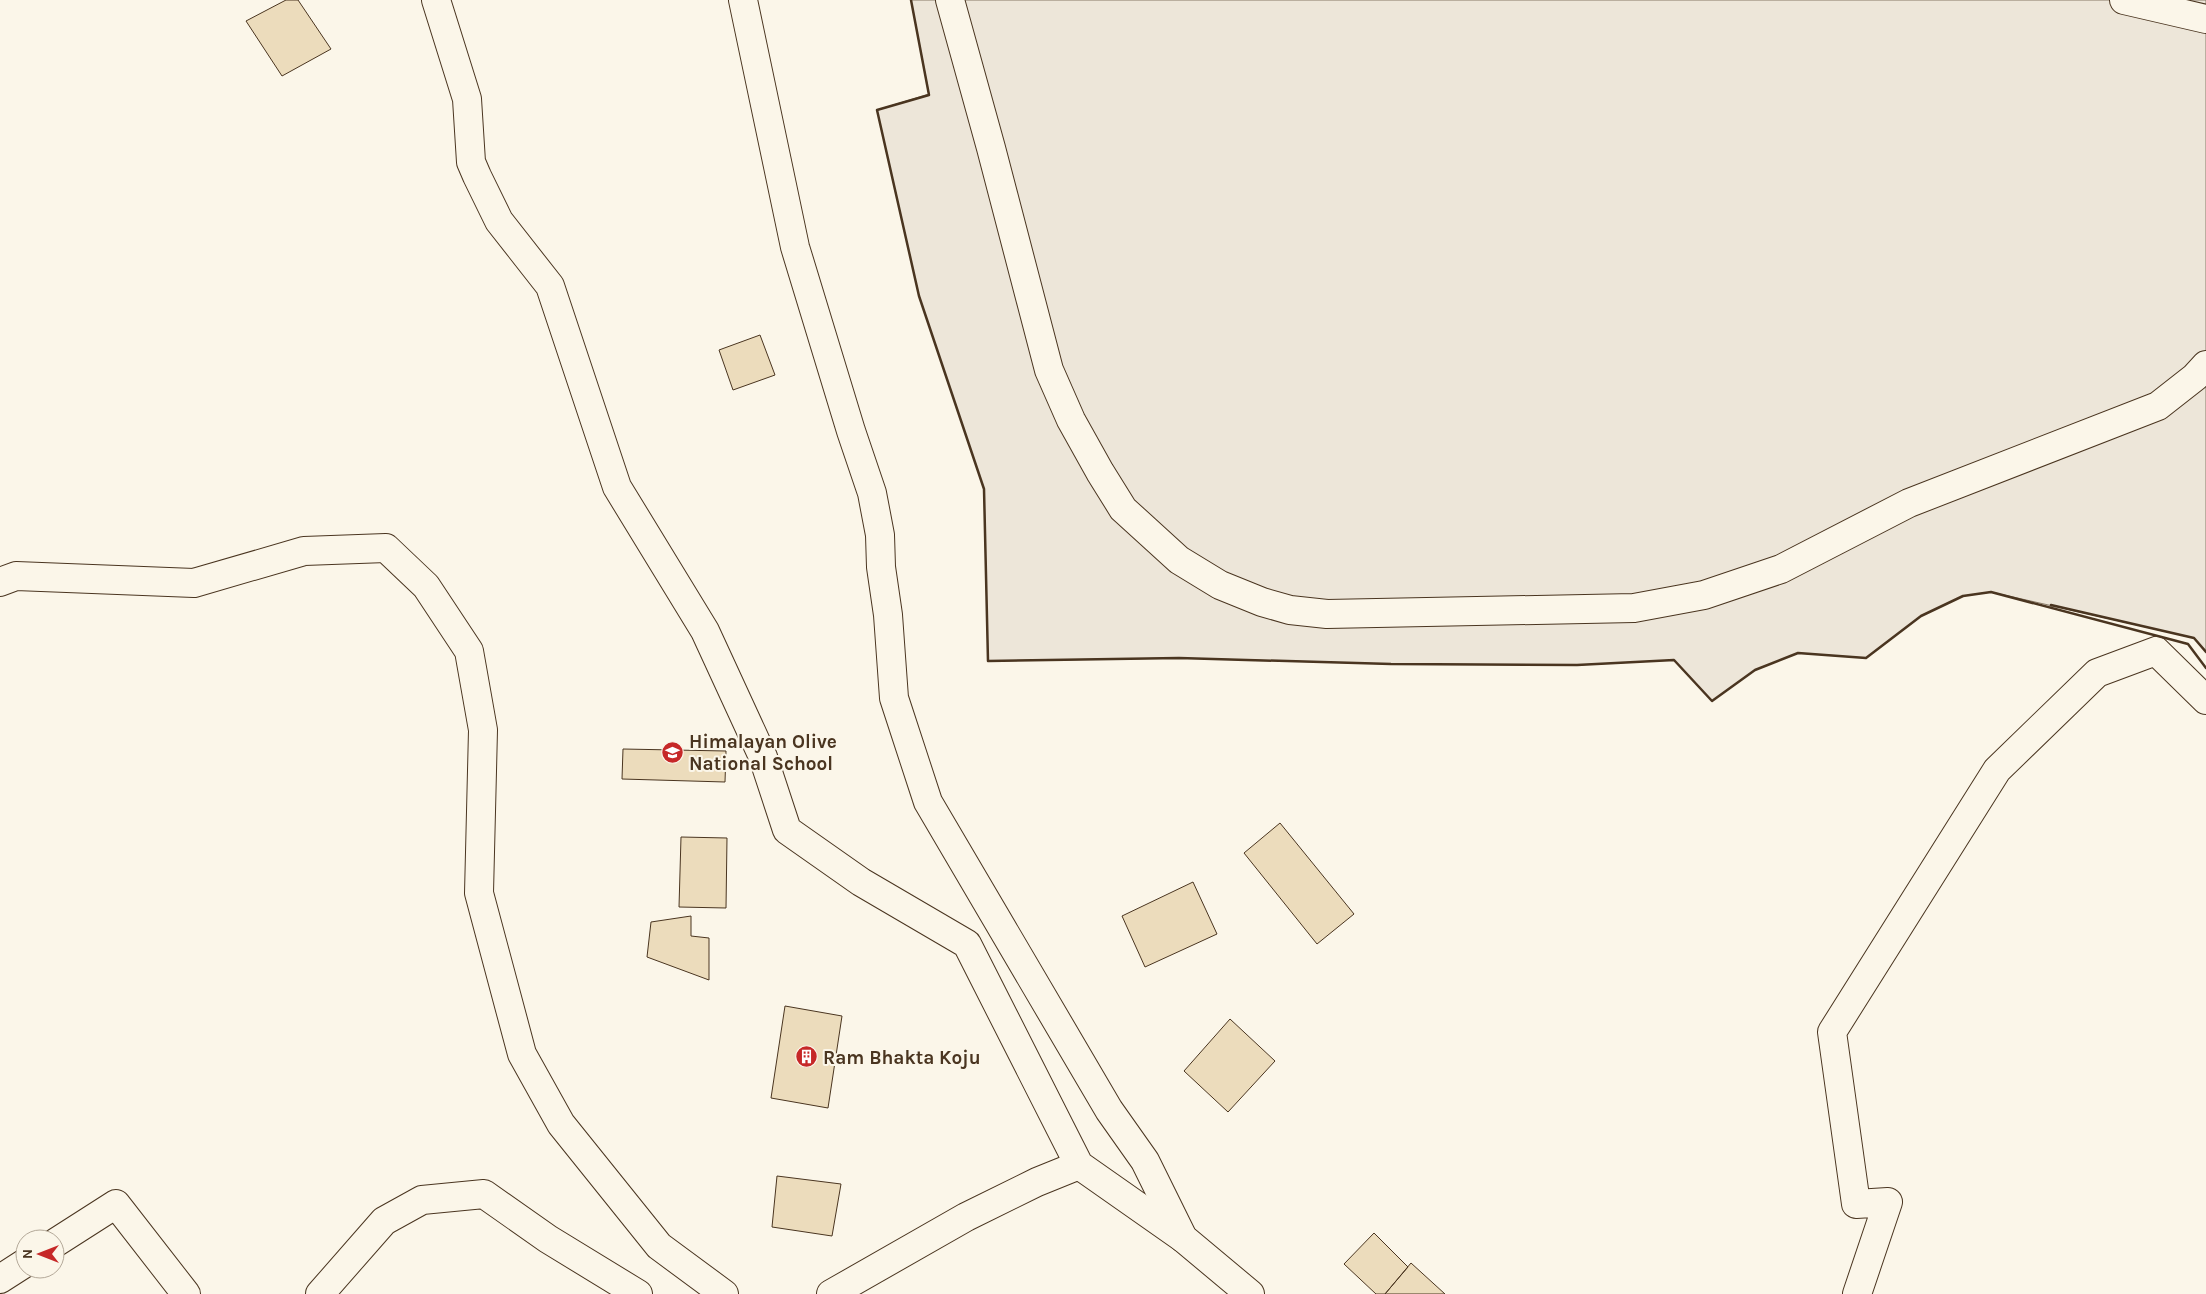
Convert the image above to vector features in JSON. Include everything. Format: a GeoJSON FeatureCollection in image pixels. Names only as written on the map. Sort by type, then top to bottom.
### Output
{"type":"FeatureCollection","features":[{"type":"Feature","properties":{"kind":"street"},"geometry":{"type":"LineString","coordinates":[[436,0],[467,99],[471,162],[499,221],[550,286],[617,487],[705,631],[763,757],[787,830],[861,882],[967,944],[1079,1165],[1183,1238],[1250,1294]]}},
{"type":"Feature","properties":{"kind":"street"},"geometry":{"type":"LineString","coordinates":[[743,0],[795,248],[872,493],[880,535],[881,567],[888,615],[894,698],[928,802],[1109,1110],[1145,1161],[1183,1238]]}},
{"type":"Feature","properties":{"kind":"street"},"geometry":{"type":"LineString","coordinates":[[950,0],[1049,370],[1071,420],[1123,509],[1179,560],[1220,585],[1262,602],[1290,610],[1327,614],[1634,608],[1704,595],[1781,569],[1908,503],[2158,406],[2195,377],[2206,365]]}},
{"type":"Feature","properties":{"kind":"street"},"geometry":{"type":"LineString","coordinates":[[2124,0],[2206,19]]}},
{"type":"Feature","properties":{"kind":"street"},"geometry":{"type":"LineString","coordinates":[[0,582],[16,576],[194,584],[304,551],[386,548],[426,586],[468,651],[483,730],[479,893],[522,1054],[561,1124],[658,1246],[724,1294]]}},
{"type":"Feature","properties":{"kind":"street"},"geometry":{"type":"LineString","coordinates":[[1857,1294],[1888,1202],[1856,1204],[1832,1032],[1997,770],[2097,673],[2156,651],[2206,700]]}},
{"type":"Feature","properties":{"kind":"street"},"geometry":{"type":"LineString","coordinates":[[831,1294],[966,1217],[1037,1182],[1079,1165]]}},
{"type":"Feature","properties":{"kind":"street"},"geometry":{"type":"LineString","coordinates":[[320,1294],[384,1221],[422,1200],[484,1194],[548,1239],[638,1294]]}},
{"type":"Feature","properties":{"kind":"street"},"geometry":{"type":"LineString","coordinates":[[65,1237],[116,1204],[186,1294]]}},
{"type":"Feature","properties":{"kind":"street"},"geometry":{"type":"LineString","coordinates":[[0,1279],[15,1269]]}},
{"type":"Feature","properties":{"kind":"shaded area"},"geometry":{"type":"Polygon","coordinates":[[[911,0],[2206,0],[2206,652],[2194,638],[1991,592],[1963,596],[1921,616],[1866,658],[1798,653],[1755,670],[1712,701],[1674,660],[1577,665],[1391,664],[1179,658],[988,661],[984,489],[919,296],[877,110],[929,94],[911,0]]]}},
{"type":"Feature","properties":{"kind":"building"},"geometry":{"type":"Polygon","coordinates":[[[286,0],[298,0],[331,49],[282,76],[246,21],[286,0]]]}},
{"type":"Feature","properties":{"kind":"building"},"geometry":{"type":"Polygon","coordinates":[[[760,335],[775,375],[733,390],[719,350],[760,335]]]}},
{"type":"Feature","properties":{"kind":"building"},"geometry":{"type":"Polygon","coordinates":[[[623,749],[726,751],[725,782],[622,779],[623,749]]]}},
{"type":"Feature","properties":{"kind":"building"},"geometry":{"type":"Polygon","coordinates":[[[1280,823],[1354,914],[1317,944],[1244,853],[1280,823]]]}},
{"type":"Feature","properties":{"kind":"building"},"geometry":{"type":"Polygon","coordinates":[[[681,837],[727,838],[726,908],[679,907],[681,837]]]}},
{"type":"Feature","properties":{"kind":"building"},"geometry":{"type":"Polygon","coordinates":[[[1193,882],[1217,934],[1145,967],[1122,916],[1193,882]]]}},
{"type":"Feature","properties":{"kind":"building"},"geometry":{"type":"Polygon","coordinates":[[[691,916],[691,936],[709,938],[709,980],[647,957],[651,922],[691,916]]]}},
{"type":"Feature","properties":{"kind":"building","name":"Ram Bhakta Koju"},"geometry":{"type":"Polygon","coordinates":[[[785,1006],[842,1016],[828,1108],[771,1098],[785,1006]]]}},
{"type":"Feature","properties":{"kind":"building"},"geometry":{"type":"Polygon","coordinates":[[[1230,1019],[1275,1061],[1228,1112],[1184,1071],[1230,1019]]]}},
{"type":"Feature","properties":{"kind":"building"},"geometry":{"type":"Polygon","coordinates":[[[777,1176],[841,1184],[832,1236],[772,1227],[777,1176]]]}},
{"type":"Feature","properties":{"kind":"building"},"geometry":{"type":"Polygon","coordinates":[[[1374,1233],[1408,1267],[1385,1294],[1376,1294],[1344,1264],[1374,1233]]]}},
{"type":"Feature","properties":{"kind":"building"},"geometry":{"type":"Polygon","coordinates":[[[1411,1263],[1445,1294],[1385,1294],[1411,1263]]]}},
{"type":"Feature","properties":{"kind":"wall"},"geometry":{"type":"LineString","coordinates":[[911,0],[929,95],[877,110],[919,296],[984,489],[988,661],[1179,658],[1391,664],[1577,665],[1674,660],[1712,701],[1755,670],[1798,653],[1866,658],[1921,616],[1963,596],[1991,592],[2188,644],[2206,668]]}},
{"type":"Feature","properties":{"kind":"wall"},"geometry":{"type":"LineString","coordinates":[[2051,605],[2194,638],[2206,652]]}},
{"type":"Feature","properties":{"kind":"place","name":"Himalayan Olive National School"},"geometry":{"type":"Point","coordinates":[673,752]}},
{"type":"Feature","properties":{"kind":"place","name":"Ram Bhakta Koju"},"geometry":{"type":"Point","coordinates":[807,1057]}}]}
